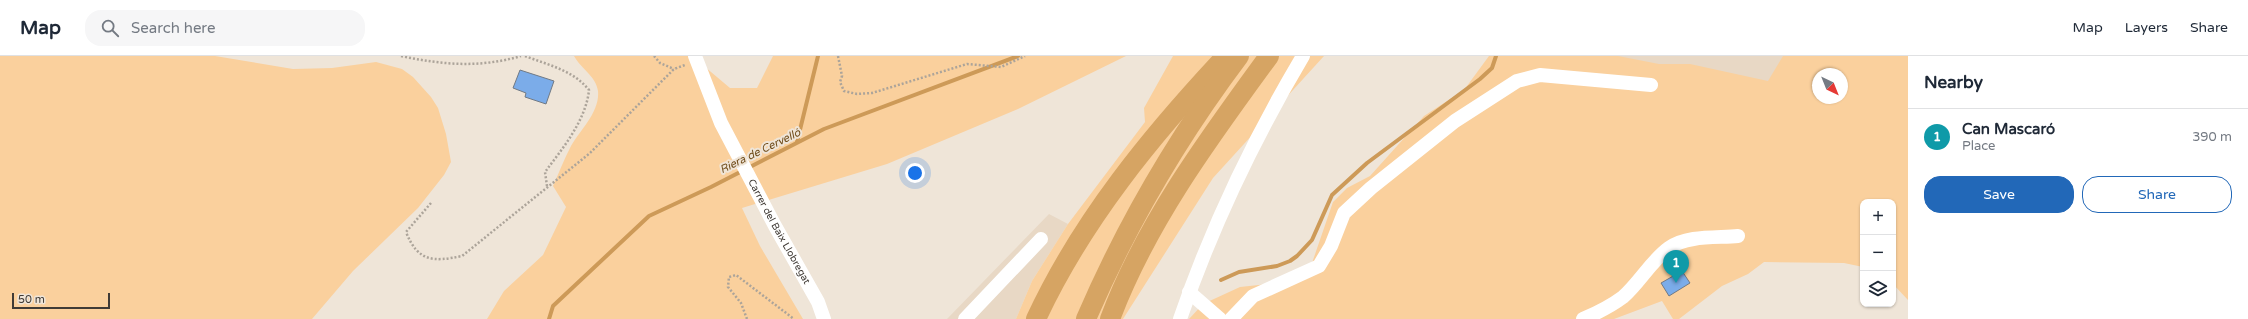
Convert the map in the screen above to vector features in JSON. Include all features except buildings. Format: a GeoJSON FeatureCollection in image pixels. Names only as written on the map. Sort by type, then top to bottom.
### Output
{"type":"FeatureCollection","features":[{"type":"Feature","properties":{"kind":"highway"},"geometry":{"type":"LineString","coordinates":[[1036,319],[1066,260],[1101,205],[1200,84],[1226,56]]}},
{"type":"Feature","properties":{"kind":"highway"},"geometry":{"type":"LineString","coordinates":[[1086,319],[1122,243],[1155,183],[1239,56]]}},
{"type":"Feature","properties":{"kind":"highway"},"geometry":{"type":"LineString","coordinates":[[1110,319],[1139,256],[1169,202],[1207,141],[1269,56]]}},
{"type":"Feature","properties":{"kind":"street","name":"Carrer del Baix Llobregat"},"geometry":{"type":"LineString","coordinates":[[695,56],[721,123],[775,226],[818,302],[824,319]]}},
{"type":"Feature","properties":{"kind":"street"},"geometry":{"type":"LineString","coordinates":[[1180,319],[1189,292],[1235,180],[1271,109],[1303,56]]}},
{"type":"Feature","properties":{"kind":"street"},"geometry":{"type":"LineString","coordinates":[[1230,319],[1253,296],[1319,266],[1331,246],[1344,213],[1360,198],[1455,122],[1517,81],[1540,75],[1651,85]]}},
{"type":"Feature","properties":{"kind":"street"},"geometry":{"type":"LineString","coordinates":[[1583,319],[1606,308],[1624,296],[1645,271],[1670,247],[1687,240],[1738,236]]}},
{"type":"Feature","properties":{"kind":"street"},"geometry":{"type":"LineString","coordinates":[[965,319],[1041,239]]}},
{"type":"Feature","properties":{"kind":"street"},"geometry":{"type":"LineString","coordinates":[[1189,292],[1220,319]]}},
{"type":"Feature","properties":{"kind":"path"},"geometry":{"type":"LineString","coordinates":[[401,56],[437,64],[496,63],[522,56]]}},
{"type":"Feature","properties":{"kind":"path"},"geometry":{"type":"LineString","coordinates":[[525,56],[568,73],[581,80],[589,90],[587,105],[563,148],[545,172],[547,187]]}},
{"type":"Feature","properties":{"kind":"path"},"geometry":{"type":"LineString","coordinates":[[431,203],[406,232],[412,247],[426,258],[445,260],[462,256],[590,152],[674,69],[660,63],[654,56]]}},
{"type":"Feature","properties":{"kind":"path"},"geometry":{"type":"LineString","coordinates":[[838,56],[842,76],[840,82],[844,91],[857,94],[872,93],[967,64],[1001,67],[1025,56]]}},
{"type":"Feature","properties":{"kind":"path"},"geometry":{"type":"LineString","coordinates":[[747,319],[741,303],[728,287],[729,277],[736,275],[794,319]]}},
{"type":"Feature","properties":{"kind":"shaded area"},"geometry":{"type":"Polygon","coordinates":[[[0,56],[215,56],[293,69],[332,68],[376,62],[402,69],[413,77],[431,97],[438,108],[446,134],[451,162],[444,175],[418,208],[353,271],[312,319],[0,319],[0,56]]]}},
{"type":"Feature","properties":{"kind":"shaded area"},"geometry":{"type":"Polygon","coordinates":[[[574,56],[692,56],[730,88],[757,88],[773,56],[1126,56],[1018,109],[887,164],[742,208],[760,246],[803,319],[487,319],[504,291],[543,255],[566,207],[553,186],[568,151],[589,120],[598,99],[597,86],[574,56]]]}},
{"type":"Feature","properties":{"kind":"shaded area"},"geometry":{"type":"Polygon","coordinates":[[[1173,56],[1324,56],[1213,178],[1123,319],[1016,319],[1032,281],[1068,224],[1145,122],[1144,108],[1173,56]]]}},
{"type":"Feature","properties":{"kind":"shaded area"},"geometry":{"type":"Polygon","coordinates":[[[1489,56],[1618,56],[1659,64],[1690,64],[1768,81],[1783,56],[1908,56],[1908,300],[1896,287],[1896,199],[1860,199],[1860,266],[1844,263],[1764,262],[1748,274],[1722,286],[1679,319],[1673,319],[1662,301],[1614,319],[1189,319],[1203,304],[1240,287],[1268,284],[1312,263],[1333,202],[1347,188],[1370,176],[1424,116],[1464,90],[1489,56]]]}},
{"type":"Feature","properties":{"kind":"shaded area"},"geometry":{"type":"Polygon","coordinates":[[[1586,56],[1790,56],[1764,95],[1586,56]]]}},
{"type":"Feature","properties":{"kind":"shaded area"},"geometry":{"type":"Polygon","coordinates":[[[1049,214],[1068,224],[1032,281],[1016,319],[947,319],[1049,214]]]}},
{"type":"Feature","properties":{"kind":"waterway"},"geometry":{"type":"LineString","coordinates":[[797,142],[818,56]]}},
{"type":"Feature","properties":{"kind":"waterway","name":"Riera de Cervelló"},"geometry":{"type":"LineString","coordinates":[[549,319],[553,306],[649,216],[711,187],[824,129],[1018,56]]}},
{"type":"Feature","properties":{"kind":"waterway"},"geometry":{"type":"LineString","coordinates":[[1221,280],[1239,272],[1277,266],[1290,261],[1297,256],[1312,240],[1332,195],[1367,163],[1480,79],[1492,68],[1496,56]]}},
{"type":"Feature","properties":{"kind":"place","name":"Can Mascaró"},"geometry":{"type":"Point","coordinates":[1676,283]}}]}
